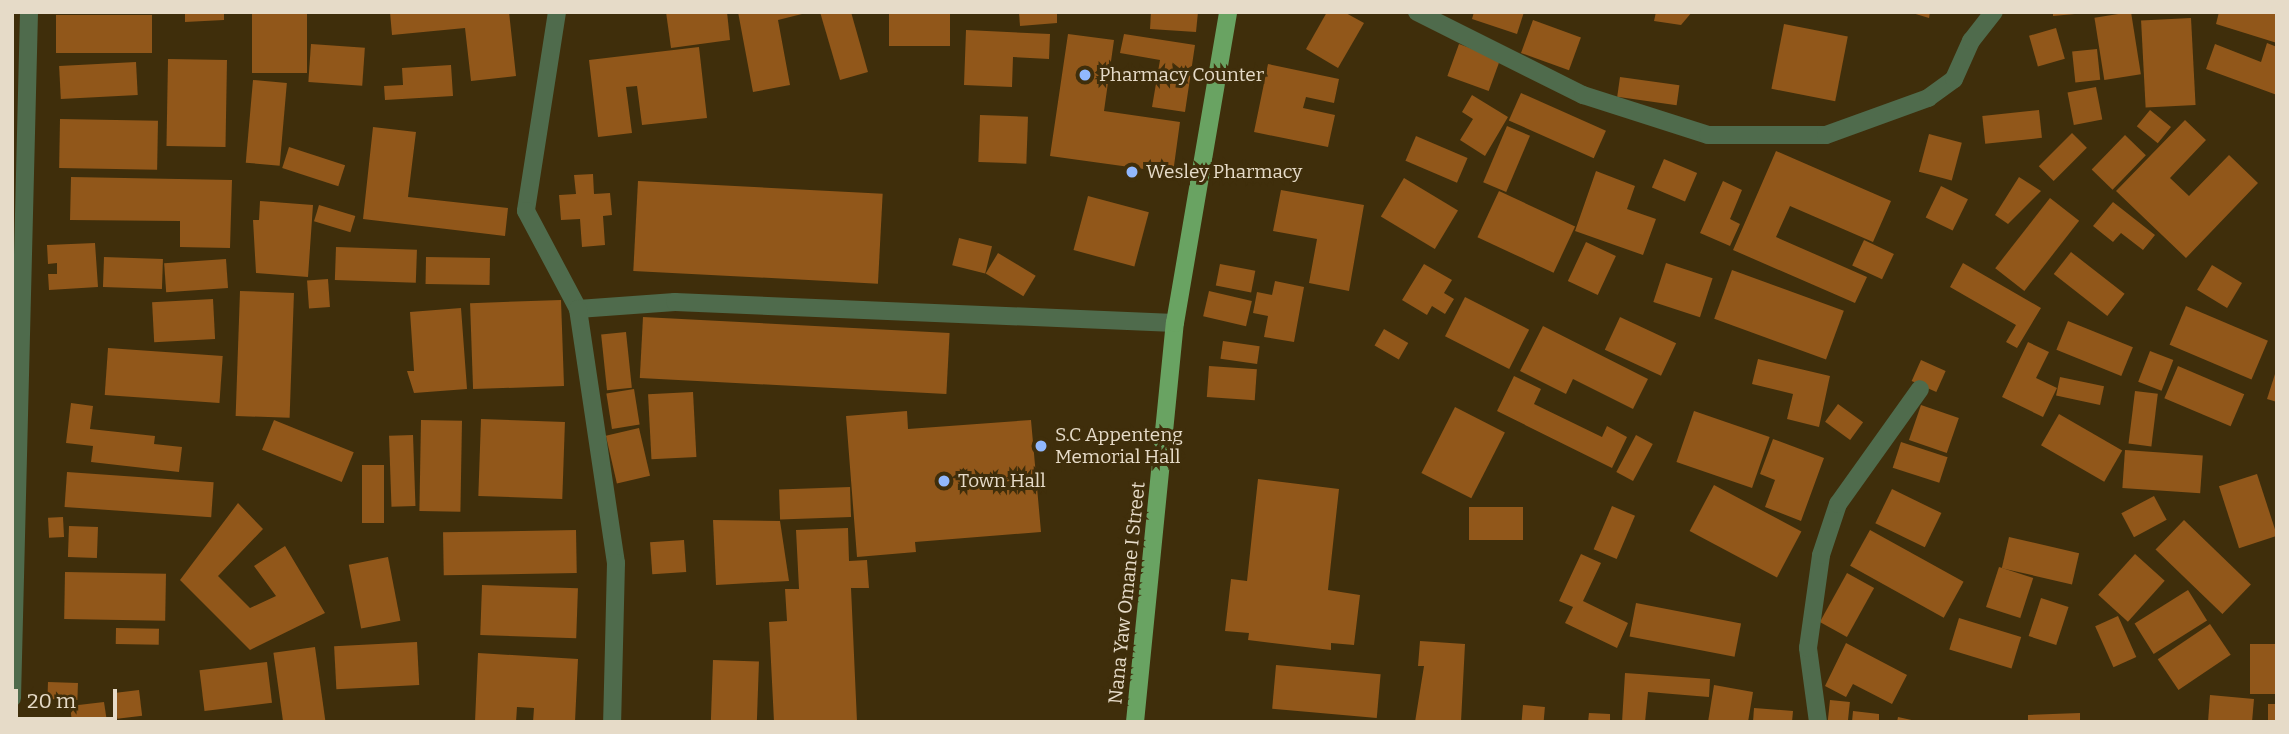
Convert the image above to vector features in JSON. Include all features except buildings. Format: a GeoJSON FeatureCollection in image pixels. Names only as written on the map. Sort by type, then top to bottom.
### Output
{"type":"FeatureCollection","features":[{"type":"Feature","properties":{"kind":"main road","name":"Nana Yaw Omane I Street"},"geometry":{"type":"LineString","coordinates":[[1135,722],[1175,323],[1228,12]]}},
{"type":"Feature","properties":{"kind":"street"},"geometry":{"type":"LineString","coordinates":[[12,698],[29,12]]}},
{"type":"Feature","properties":{"kind":"street"},"geometry":{"type":"LineString","coordinates":[[557,12],[526,211],[578,309],[616,563],[612,722]]}},
{"type":"Feature","properties":{"kind":"street"},"geometry":{"type":"LineString","coordinates":[[1417,12],[1583,95],[1707,135],[1826,135],[1928,98],[1954,79],[1971,41],[1994,12]]}},
{"type":"Feature","properties":{"kind":"street"},"geometry":{"type":"LineString","coordinates":[[578,309],[675,302],[1175,323]]}},
{"type":"Feature","properties":{"kind":"street"},"geometry":{"type":"LineString","coordinates":[[1818,722],[1808,648],[1821,555],[1838,504],[1920,389]]}},
{"type":"Feature","properties":{"kind":"place","name":"Pharmacy Counter"},"geometry":{"type":"Point","coordinates":[1085,75]}},
{"type":"Feature","properties":{"kind":"place","name":"Wesley Pharmacy"},"geometry":{"type":"Point","coordinates":[1132,172]}},
{"type":"Feature","properties":{"kind":"place","name":"S.C Appenteng Memorial Hall"},"geometry":{"type":"Point","coordinates":[1041,446]}},
{"type":"Feature","properties":{"kind":"place","name":"Town Hall"},"geometry":{"type":"Point","coordinates":[944,481]}}]}
